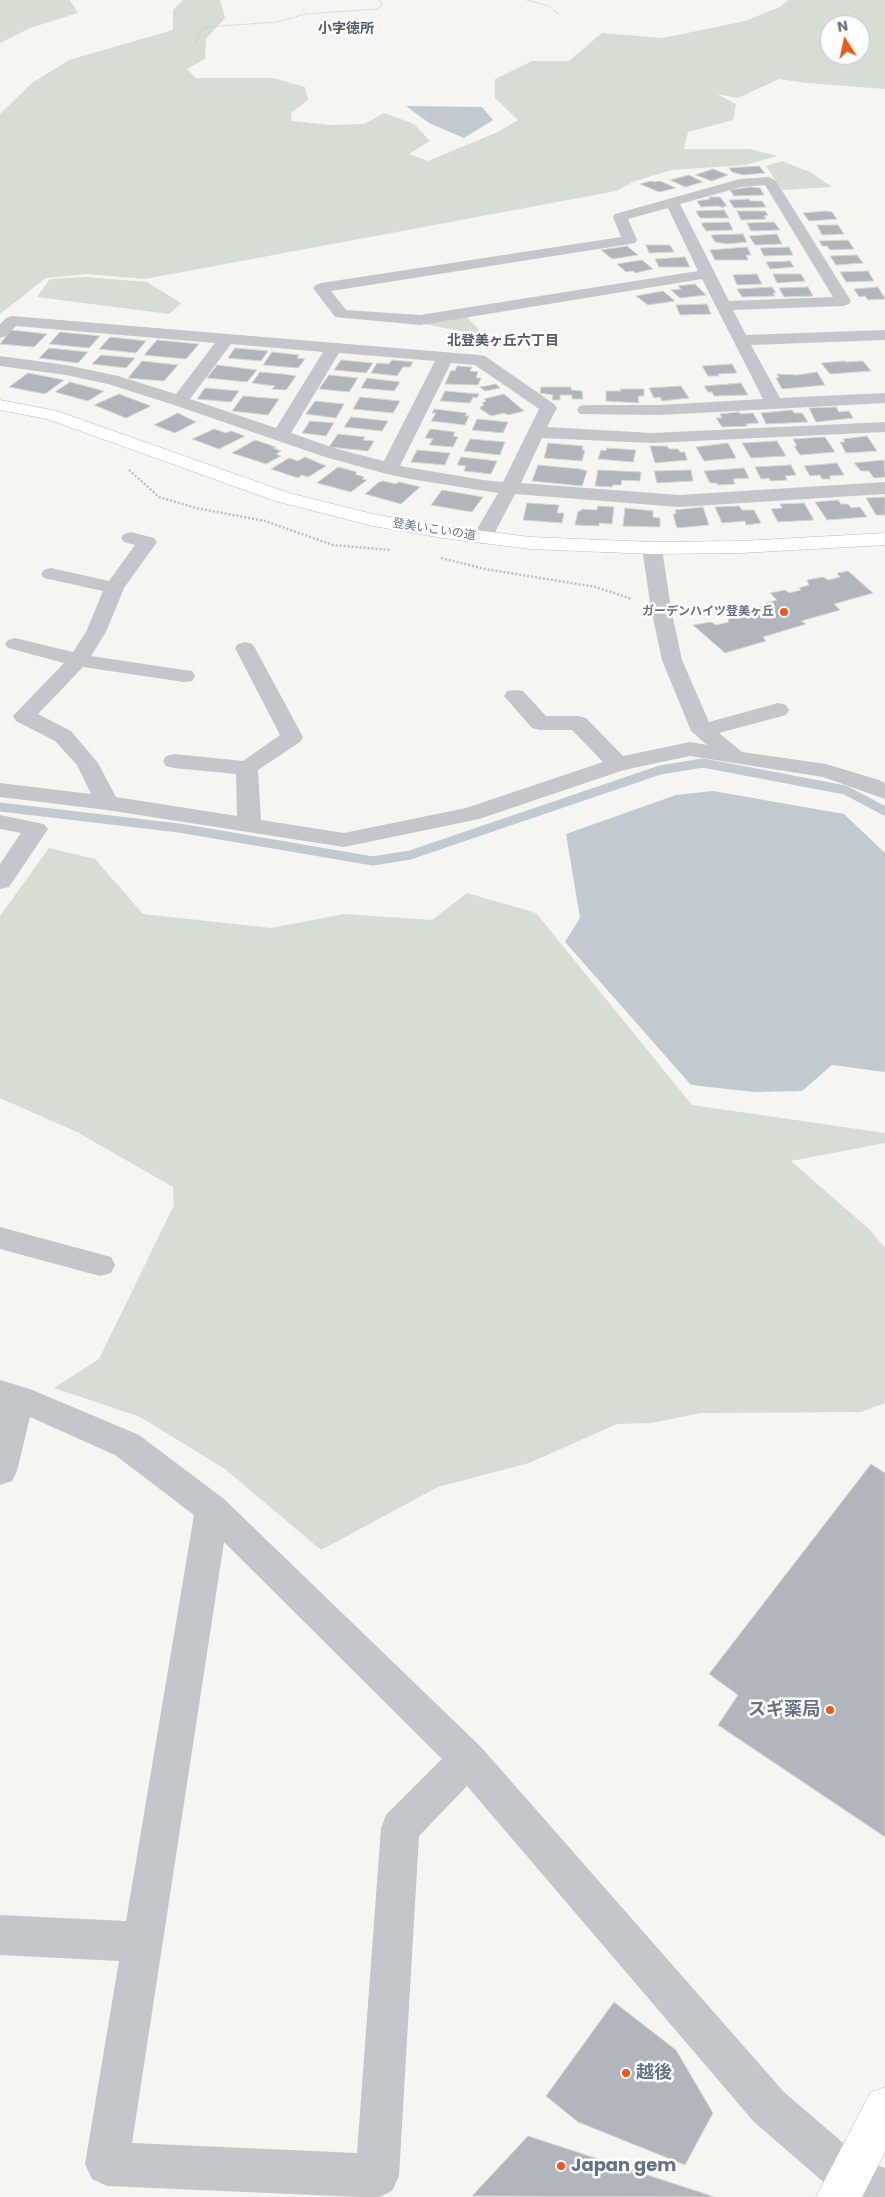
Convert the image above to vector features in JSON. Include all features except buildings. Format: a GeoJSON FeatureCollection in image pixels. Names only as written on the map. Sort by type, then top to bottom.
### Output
{"type":"FeatureCollection","features":[{"type":"Feature","properties":{"kind":"street"},"geometry":{"type":"LineString","coordinates":[[708,274],[420,320],[341,314],[321,288],[630,240],[620,217],[740,182],[769,181],[843,301],[725,306]]}},
{"type":"Feature","properties":{"kind":"street"},"geometry":{"type":"LineString","coordinates":[[672,202],[725,306],[740,340],[774,404]]}},
{"type":"Feature","properties":{"kind":"street"},"geometry":{"type":"LineString","coordinates":[[0,333],[12,321],[480,360],[548,408],[482,538]]}},
{"type":"Feature","properties":{"kind":"street"},"geometry":{"type":"LineString","coordinates":[[740,340],[885,335]]}},
{"type":"Feature","properties":{"kind":"street"},"geometry":{"type":"LineString","coordinates":[[180,401],[226,339]]}},
{"type":"Feature","properties":{"kind":"street"},"geometry":{"type":"LineString","coordinates":[[281,436],[334,348]]}},
{"type":"Feature","properties":{"kind":"street"},"geometry":{"type":"LineString","coordinates":[[389,469],[445,357]]}},
{"type":"Feature","properties":{"kind":"street"},"geometry":{"type":"LineString","coordinates":[[0,361],[88,375],[180,401],[331,454],[389,469],[508,490],[679,501],[885,488]]}},
{"type":"Feature","properties":{"kind":"street"},"geometry":{"type":"LineString","coordinates":[[586,410],[660,410],[885,398]]}},
{"type":"Feature","properties":{"kind":"street","name":"登美いこいの道"},"geometry":{"type":"LineString","coordinates":[[0,405],[51,415],[282,497],[373,520],[482,538],[579,546],[652,548],[740,547],[885,539]]}},
{"type":"Feature","properties":{"kind":"street"},"geometry":{"type":"LineString","coordinates":[[536,432],[615,438],[661,438],[885,427]]}},
{"type":"Feature","properties":{"kind":"street"},"geometry":{"type":"LineString","coordinates":[[107,803],[86,763],[62,736],[24,716],[78,660],[96,632],[114,588],[147,542],[131,538]]}},
{"type":"Feature","properties":{"kind":"street"},"geometry":{"type":"LineString","coordinates":[[652,548],[661,609],[672,660],[687,699],[702,731],[737,758]]}},
{"type":"Feature","properties":{"kind":"street"},"geometry":{"type":"LineString","coordinates":[[51,574],[114,588]]}},
{"type":"Feature","properties":{"kind":"street"},"geometry":{"type":"LineString","coordinates":[[15,644],[78,660],[184,676]]}},
{"type":"Feature","properties":{"kind":"street"},"geometry":{"type":"LineString","coordinates":[[174,761],[247,768],[292,737],[245,648]]}},
{"type":"Feature","properties":{"kind":"street"},"geometry":{"type":"LineString","coordinates":[[515,696],[540,723],[578,722],[618,764]]}},
{"type":"Feature","properties":{"kind":"street"},"geometry":{"type":"LineString","coordinates":[[702,731],[778,710]]}},
{"type":"Feature","properties":{"kind":"street"},"geometry":{"type":"LineString","coordinates":[[0,790],[107,803],[344,840],[471,814],[618,764],[690,749],[826,771],[871,785],[885,792]]}},
{"type":"Feature","properties":{"kind":"street"},"geometry":{"type":"LineString","coordinates":[[247,768],[249,825]]}},
{"type":"Feature","properties":{"kind":"street"},"geometry":{"type":"LineString","coordinates":[[0,822],[36,829],[0,882]]}},
{"type":"Feature","properties":{"kind":"street"},"geometry":{"type":"LineString","coordinates":[[0,1238],[100,1265]]}},
{"type":"Feature","properties":{"kind":"street"},"geometry":{"type":"LineString","coordinates":[[0,1471],[9,1396],[128,1445],[212,1509],[468,1760],[769,2107],[857,2188],[885,2108]]}},
{"type":"Feature","properties":{"kind":"street"},"geometry":{"type":"LineString","coordinates":[[212,1509],[107,2164],[377,2176],[400,1828],[468,1760]]}},
{"type":"Feature","properties":{"kind":"street"},"geometry":{"type":"LineString","coordinates":[[0,1935],[143,1942]]}},
{"type":"Feature","properties":{"kind":"path"},"geometry":{"type":"LineString","coordinates":[[194,44],[203,29],[207,27],[277,22],[305,14],[377,9],[382,6],[380,0]]}},
{"type":"Feature","properties":{"kind":"path"},"geometry":{"type":"LineString","coordinates":[[527,0],[549,6],[558,14]]}},
{"type":"Feature","properties":{"kind":"shaded area"},"geometry":{"type":"Polygon","coordinates":[[[0,0],[70,0],[78,13],[30,28],[0,43],[0,0]]]}},
{"type":"Feature","properties":{"kind":"shaded area"},"geometry":{"type":"Polygon","coordinates":[[[183,0],[220,0],[225,18],[206,39],[205,59],[187,69],[196,78],[273,78],[305,87],[308,100],[291,113],[292,121],[330,125],[364,124],[384,113],[414,124],[430,141],[409,154],[428,161],[500,131],[518,120],[495,98],[495,79],[532,61],[569,61],[602,33],[663,38],[745,21],[780,7],[788,0],[885,0],[885,89],[779,79],[738,98],[717,94],[736,104],[733,120],[688,132],[684,149],[750,149],[777,156],[746,165],[672,170],[635,181],[616,191],[145,279],[86,274],[46,278],[0,314],[0,114],[32,83],[69,60],[173,30],[173,10],[183,0]]]}},
{"type":"Feature","properties":{"kind":"shaded area"},"geometry":{"type":"Polygon","coordinates":[[[406,106],[482,107],[493,120],[464,138],[429,123],[406,106]]]}},
{"type":"Feature","properties":{"kind":"shaded area"},"geometry":{"type":"Polygon","coordinates":[[[782,161],[810,172],[832,187],[782,190],[766,166],[782,161]]]}},
{"type":"Feature","properties":{"kind":"shaded area"},"geometry":{"type":"Polygon","coordinates":[[[86,277],[147,282],[181,303],[169,314],[37,297],[50,279],[86,277]]]}},
{"type":"Feature","properties":{"kind":"shaded area"},"geometry":{"type":"Polygon","coordinates":[[[466,316],[485,336],[419,323],[466,316]]]}},
{"type":"Feature","properties":{"kind":"shaded area"},"geometry":{"type":"Polygon","coordinates":[[[713,791],[844,814],[885,853],[885,1072],[832,1065],[802,1091],[755,1092],[691,1085],[565,942],[580,918],[566,834],[676,795],[713,791]]]}},
{"type":"Feature","properties":{"kind":"shaded area"},"geometry":{"type":"Polygon","coordinates":[[[49,848],[95,859],[143,914],[271,928],[344,914],[432,920],[467,893],[536,913],[692,1105],[885,1133],[885,1143],[791,1161],[869,1229],[885,1248],[885,1403],[861,1412],[700,1413],[652,1423],[617,1424],[529,1463],[438,1487],[321,1550],[225,1469],[140,1417],[54,1388],[99,1359],[174,1205],[173,1187],[77,1132],[0,1098],[0,916],[49,848]]]}},
{"type":"Feature","properties":{"kind":"waterway"},"geometry":{"type":"LineString","coordinates":[[0,807],[179,828],[373,861],[410,855],[660,770],[703,763],[845,790],[885,811]]}},
{"type":"Feature","properties":{"kind":"place","name":"ガーデンハイツ登美ヶ丘"},"geometry":{"type":"Point","coordinates":[784,612]}},
{"type":"Feature","properties":{"kind":"place","name":"スギ薬局"},"geometry":{"type":"Point","coordinates":[830,1710]}},
{"type":"Feature","properties":{"kind":"place","name":"越後"},"geometry":{"type":"Point","coordinates":[626,2073]}},
{"type":"Feature","properties":{"kind":"place","name":"Japan gem"},"geometry":{"type":"Point","coordinates":[561,2166]}},
{"type":"Feature","properties":{"kind":"district","name":"小字徳所"},"geometry":{"type":"Point","coordinates":[346,29]}},
{"type":"Feature","properties":{"kind":"district","name":"北登美ヶ丘六丁目"},"geometry":{"type":"Point","coordinates":[503,341]}}]}
